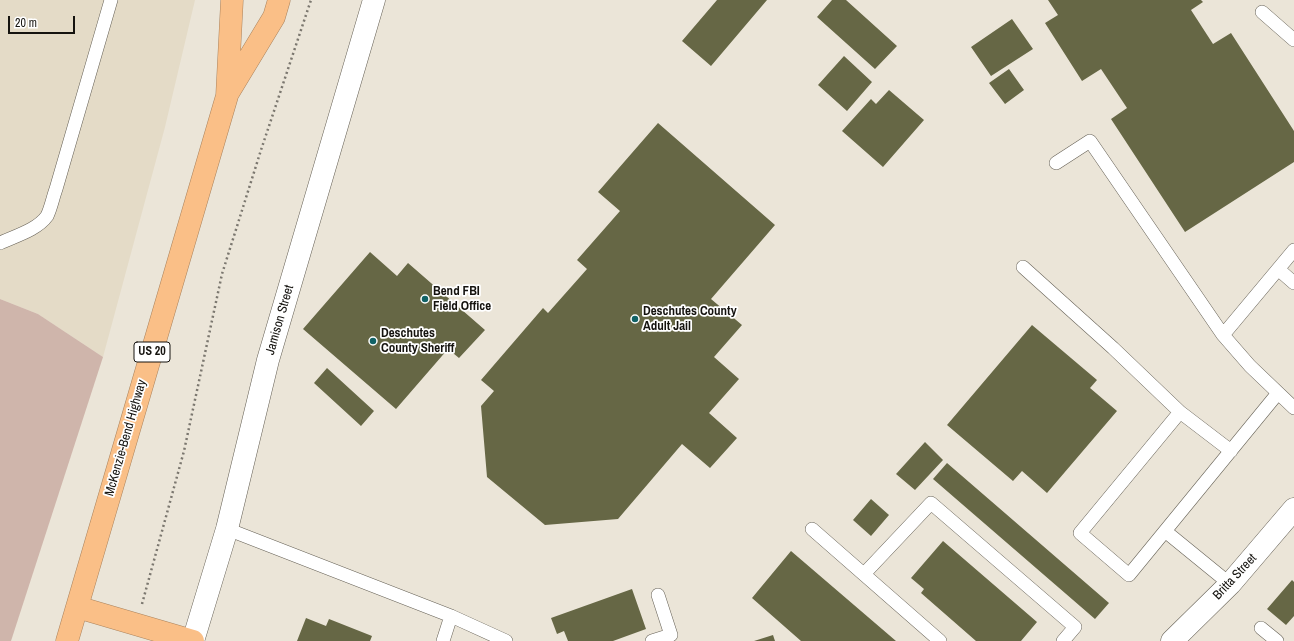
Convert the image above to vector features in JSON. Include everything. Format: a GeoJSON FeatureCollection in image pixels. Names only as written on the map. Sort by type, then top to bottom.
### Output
{"type":"FeatureCollection","features":[{"type":"Feature","properties":{"kind":"highway","name":"McKenzie-Bend Highway"},"geometry":{"type":"LineString","coordinates":[[67,641],[227,96],[232,0]]}},
{"type":"Feature","properties":{"kind":"highway","name":"McKenzie-Bend Highway"},"geometry":{"type":"LineString","coordinates":[[227,96],[274,17],[279,0]]}},
{"type":"Feature","properties":{"kind":"highway"},"geometry":{"type":"LineString","coordinates":[[77,607],[193,641]]}},
{"type":"Feature","properties":{"kind":"street","name":"Jamison Street"},"geometry":{"type":"LineString","coordinates":[[193,641],[227,529],[268,360],[374,0]]}},
{"type":"Feature","properties":{"kind":"street","name":"Britta Street"},"geometry":{"type":"LineString","coordinates":[[1172,641],[1230,584],[1294,509]]}},
{"type":"Feature","properties":{"kind":"lane"},"geometry":{"type":"LineString","coordinates":[[0,243],[29,230],[47,216],[111,0]]}},
{"type":"Feature","properties":{"kind":"lane"},"geometry":{"type":"LineString","coordinates":[[1262,12],[1294,40]]}},
{"type":"Feature","properties":{"kind":"lane"},"geometry":{"type":"LineString","coordinates":[[1056,163],[1090,141],[1223,334],[1250,366],[1294,408]]}},
{"type":"Feature","properties":{"kind":"lane"},"geometry":{"type":"LineString","coordinates":[[1223,334],[1294,250]]}},
{"type":"Feature","properties":{"kind":"lane"},"geometry":{"type":"LineString","coordinates":[[1023,267],[1113,348],[1180,412],[1231,451]]}},
{"type":"Feature","properties":{"kind":"lane"},"geometry":{"type":"LineString","coordinates":[[1278,269],[1294,283]]}},
{"type":"Feature","properties":{"kind":"lane"},"geometry":{"type":"LineString","coordinates":[[1180,412],[1080,533],[1129,575],[1278,393]]}},
{"type":"Feature","properties":{"kind":"lane"},"geometry":{"type":"LineString","coordinates":[[864,574],[931,503],[1075,627],[1063,641]]}},
{"type":"Feature","properties":{"kind":"lane"},"geometry":{"type":"LineString","coordinates":[[812,528],[940,641]]}},
{"type":"Feature","properties":{"kind":"lane"},"geometry":{"type":"LineString","coordinates":[[227,529],[451,616],[506,641]]}},
{"type":"Feature","properties":{"kind":"lane"},"geometry":{"type":"LineString","coordinates":[[1165,531],[1230,584]]}},
{"type":"Feature","properties":{"kind":"lane"},"geometry":{"type":"LineString","coordinates":[[652,641],[670,635],[658,595]]}},
{"type":"Feature","properties":{"kind":"lane"},"geometry":{"type":"LineString","coordinates":[[443,641],[451,616]]}},
{"type":"Feature","properties":{"kind":"lane"},"geometry":{"type":"LineString","coordinates":[[1262,628],[1277,641]]}},
{"type":"Feature","properties":{"kind":"path"},"geometry":{"type":"LineString","coordinates":[[136,624],[184,451],[222,274],[261,150],[311,0]]}},
{"type":"Feature","properties":{"kind":"shaded area"},"geometry":{"type":"Polygon","coordinates":[[[0,0],[195,0],[165,127],[103,357],[38,314],[0,299],[0,0]]]}},
{"type":"Feature","properties":{"kind":"shaded area"},"geometry":{"type":"Polygon","coordinates":[[[0,299],[38,314],[103,357],[11,641],[0,641],[0,299]]]}},
{"type":"Feature","properties":{"kind":"building"},"geometry":{"type":"Polygon","coordinates":[[[717,0],[767,0],[711,66],[682,41],[717,0]]]}},
{"type":"Feature","properties":{"kind":"building"},"geometry":{"type":"Polygon","coordinates":[[[832,0],[846,0],[897,46],[875,69],[817,17],[832,0]]]}},
{"type":"Feature","properties":{"kind":"building"},"geometry":{"type":"Polygon","coordinates":[[[1048,0],[1201,0],[1203,2],[1191,10],[1213,44],[1231,33],[1294,131],[1294,162],[1185,232],[1111,119],[1127,108],[1101,69],[1082,81],[1045,23],[1058,15],[1048,0]]]}},
{"type":"Feature","properties":{"kind":"building"},"geometry":{"type":"Polygon","coordinates":[[[1012,19],[1033,49],[991,76],[971,47],[1012,19]]]}},
{"type":"Feature","properties":{"kind":"building"},"geometry":{"type":"Polygon","coordinates":[[[844,56],[872,82],[847,111],[818,85],[844,56]]]}},
{"type":"Feature","properties":{"kind":"building"},"geometry":{"type":"Polygon","coordinates":[[[1009,69],[1024,90],[1005,104],[989,83],[1009,69]]]}},
{"type":"Feature","properties":{"kind":"building"},"geometry":{"type":"Polygon","coordinates":[[[889,90],[924,120],[883,167],[842,131],[871,99],[876,104],[889,90]]]}},
{"type":"Feature","properties":{"kind":"building","name":"Deschutes County Adult Jail"},"geometry":{"type":"Polygon","coordinates":[[[658,123],[775,225],[711,299],[742,325],[714,357],[739,379],[709,413],[737,438],[710,468],[682,444],[618,519],[545,525],[487,477],[481,406],[494,391],[481,380],[543,308],[548,313],[587,269],[577,260],[620,211],[598,192],[658,123]]]}},
{"type":"Feature","properties":{"kind":"building"},"geometry":{"type":"Polygon","coordinates":[[[370,252],[397,276],[408,263],[485,330],[459,358],[448,349],[396,409],[303,329],[370,252]]]}},
{"type":"Feature","properties":{"kind":"building"},"geometry":{"type":"Polygon","coordinates":[[[1032,325],[1097,380],[1090,388],[1117,411],[1047,493],[1022,471],[1013,481],[947,425],[1032,325]]]}},
{"type":"Feature","properties":{"kind":"building"},"geometry":{"type":"Polygon","coordinates":[[[327,368],[374,411],[361,426],[314,383],[327,368]]]}},
{"type":"Feature","properties":{"kind":"building"},"geometry":{"type":"Polygon","coordinates":[[[925,442],[943,460],[915,490],[896,474],[925,442]]]}},
{"type":"Feature","properties":{"kind":"building"},"geometry":{"type":"Polygon","coordinates":[[[947,463],[1109,603],[1095,619],[933,479],[947,463]]]}},
{"type":"Feature","properties":{"kind":"building"},"geometry":{"type":"Polygon","coordinates":[[[871,499],[889,515],[871,536],[853,520],[871,499]]]}},
{"type":"Feature","properties":{"kind":"building"},"geometry":{"type":"Polygon","coordinates":[[[943,541],[1037,622],[1021,641],[976,641],[921,593],[924,589],[911,578],[943,541]]]}},
{"type":"Feature","properties":{"kind":"building"},"geometry":{"type":"Polygon","coordinates":[[[791,551],[896,641],[801,641],[752,598],[791,551]]]}},
{"type":"Feature","properties":{"kind":"building"},"geometry":{"type":"Polygon","coordinates":[[[1292,580],[1294,582],[1294,616],[1286,625],[1267,609],[1292,580]]]}},
{"type":"Feature","properties":{"kind":"building"},"geometry":{"type":"Polygon","coordinates":[[[632,589],[646,629],[613,641],[568,641],[564,631],[557,634],[551,618],[632,589]]]}},
{"type":"Feature","properties":{"kind":"building"},"geometry":{"type":"Polygon","coordinates":[[[306,618],[326,626],[329,619],[372,636],[370,641],[297,641],[306,618]]]}},
{"type":"Feature","properties":{"kind":"building"},"geometry":{"type":"Polygon","coordinates":[[[773,635],[775,641],[754,641],[773,635]]]}},
{"type":"Feature","properties":{"kind":"place","name":"Bend FBI Field Office"},"geometry":{"type":"Point","coordinates":[425,299]}},
{"type":"Feature","properties":{"kind":"place","name":"Deschutes County Adult Jail"},"geometry":{"type":"Point","coordinates":[635,319]}},
{"type":"Feature","properties":{"kind":"place","name":"Deschutes County Sheriff"},"geometry":{"type":"Point","coordinates":[373,341]}}]}
